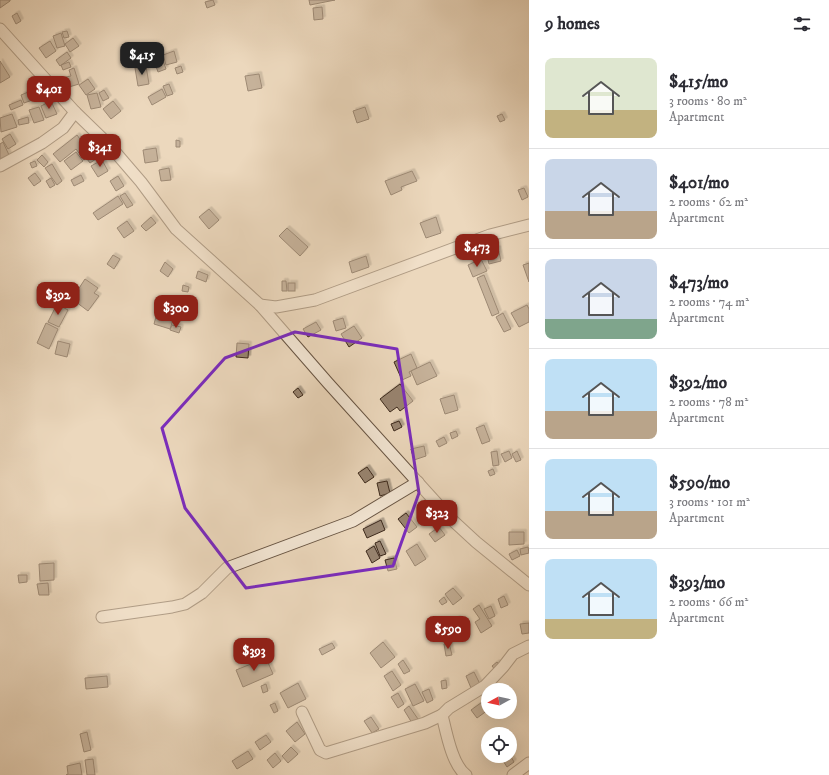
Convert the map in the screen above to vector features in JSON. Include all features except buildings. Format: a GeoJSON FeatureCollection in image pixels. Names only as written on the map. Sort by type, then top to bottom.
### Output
{"type":"FeatureCollection","features":[{"type":"Feature","properties":{"kind":"street"},"geometry":{"type":"LineString","coordinates":[[0,29],[75,112],[115,152],[141,182],[176,229],[260,305],[418,482],[476,542],[529,585]]}},
{"type":"Feature","properties":{"kind":"street"},"geometry":{"type":"LineString","coordinates":[[0,166],[42,143],[63,128],[75,112]]}},
{"type":"Feature","properties":{"kind":"street"},"geometry":{"type":"LineString","coordinates":[[260,305],[276,307],[316,300],[490,235],[529,225]]}},
{"type":"Feature","properties":{"kind":"street"},"geometry":{"type":"LineString","coordinates":[[102,617],[185,604],[202,593],[228,568],[353,521],[418,482]]}},
{"type":"Feature","properties":{"kind":"street"},"geometry":{"type":"LineString","coordinates":[[302,712],[320,750],[326,753],[425,724],[442,715],[449,708],[485,686],[513,654],[529,646]]}},
{"type":"Feature","properties":{"kind":"street"},"geometry":{"type":"LineString","coordinates":[[442,715],[451,748],[461,772],[466,775]]}},
{"type":"Feature","properties":{"kind":"street"},"geometry":{"type":"LineString","coordinates":[[513,775],[529,763]]}},
{"type":"Feature","properties":{"kind":"highlighted area"},"geometry":{"type":"Polygon","coordinates":[[[295,332],[397,349],[419,493],[393,566],[246,588],[185,508],[162,428],[225,358],[295,332]]]}}]}
